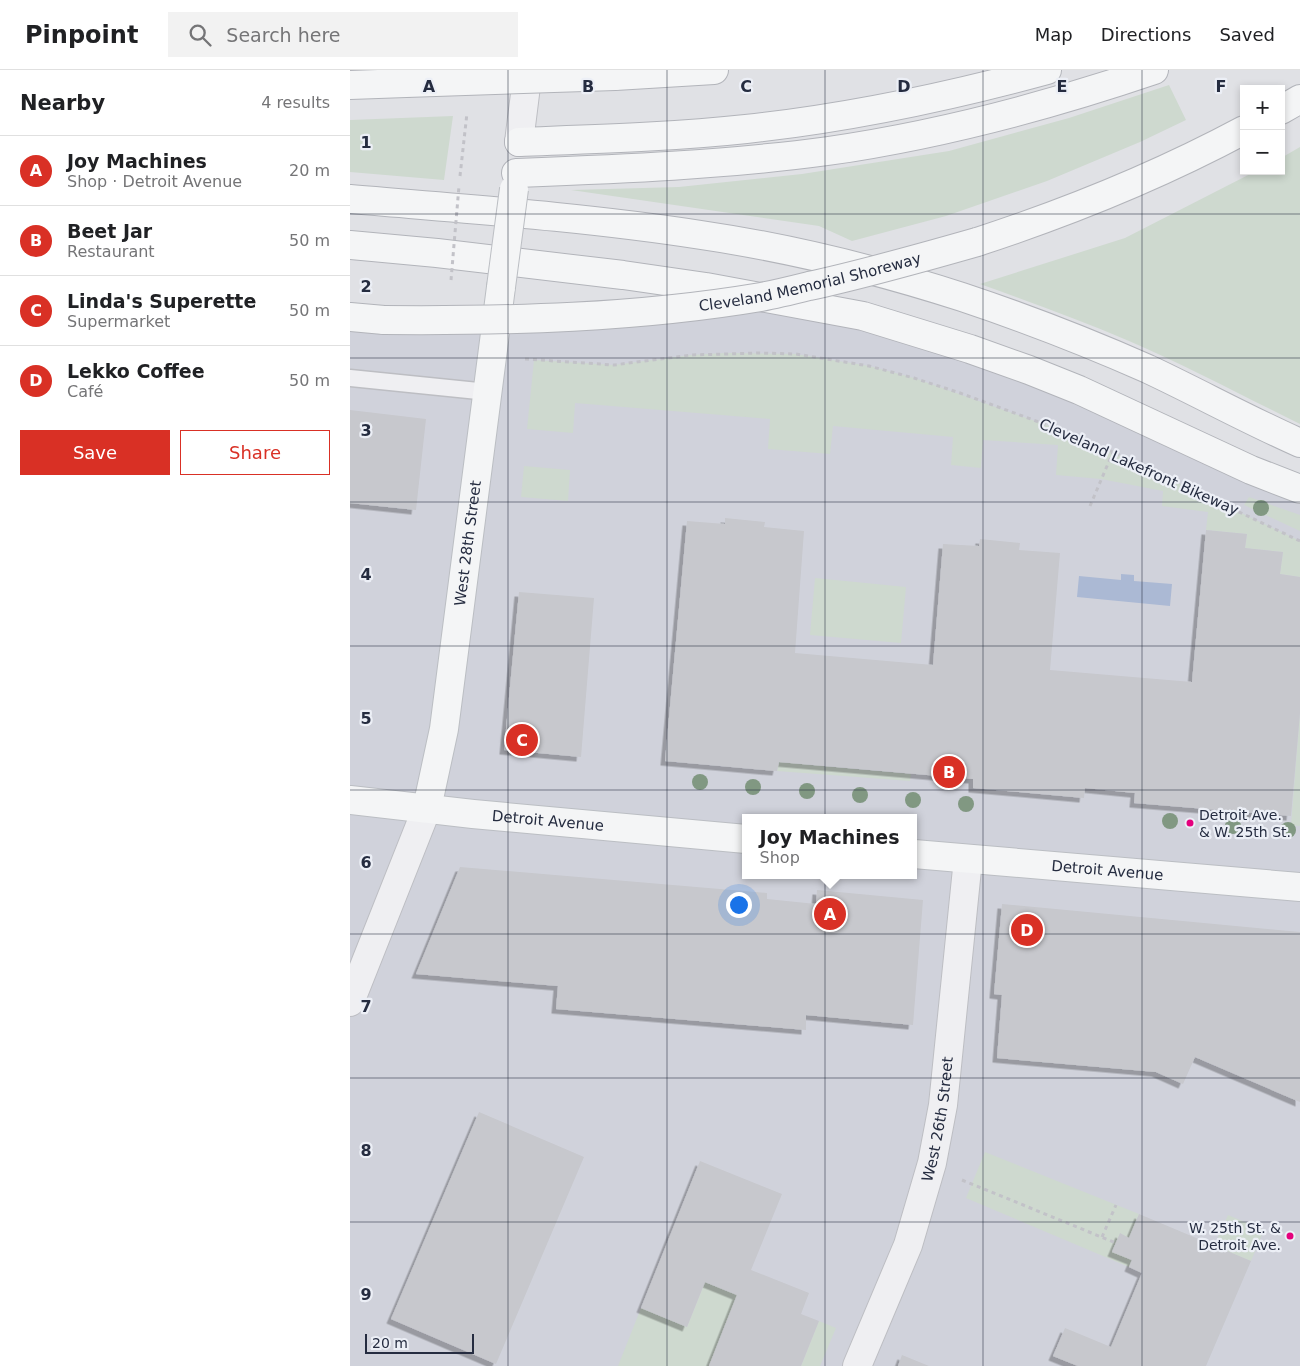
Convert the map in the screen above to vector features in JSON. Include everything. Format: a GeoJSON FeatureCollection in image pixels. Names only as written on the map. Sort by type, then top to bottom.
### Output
{"type":"FeatureCollection","features":[{"type":"Feature","properties":{"kind":"main road"},"geometry":{"type":"LineString","coordinates":[[350,85],[615,76],[714,70]]}},
{"type":"Feature","properties":{"kind":"main road"},"geometry":{"type":"LineString","coordinates":[[519,142],[681,134],[808,121],[927,101],[1047,70]]}},
{"type":"Feature","properties":{"kind":"main road"},"geometry":{"type":"LineString","coordinates":[[515,181],[829,151],[890,140],[1021,111],[1083,94],[1154,70]]}},
{"type":"Feature","properties":{"kind":"main road"},"geometry":{"type":"LineString","coordinates":[[1285,108],[1300,99]]}},
{"type":"Feature","properties":{"kind":"main road","name":"Cleveland Memorial Shoreway"},"geometry":{"type":"LineString","coordinates":[[350,317],[384,320],[486,320],[581,317],[649,311],[761,297],[886,268],[977,242],[1034,223],[1149,177],[1240,132]]}},
{"type":"Feature","properties":{"kind":"main road","name":"West 28th Street"},"geometry":{"type":"LineString","coordinates":[[427,808],[444,729],[519,142]]}},
{"type":"Feature","properties":{"kind":"main road"},"geometry":{"type":"LineString","coordinates":[[350,199],[640,226],[756,244],[828,260],[961,297],[1087,343],[1149,370],[1271,430],[1300,442]]}},
{"type":"Feature","properties":{"kind":"main road"},"geometry":{"type":"LineString","coordinates":[[350,246],[436,253],[623,275],[706,287],[863,316],[970,349],[1029,370],[1088,394],[1250,470],[1300,489]]}},
{"type":"Feature","properties":{"kind":"main road","name":"Detroit Avenue"},"geometry":{"type":"LineString","coordinates":[[350,800],[473,814],[742,839]]}},
{"type":"Feature","properties":{"kind":"main road","name":"Detroit Avenue"},"geometry":{"type":"LineString","coordinates":[[917,854],[1300,887]]}},
{"type":"Feature","properties":{"kind":"street","name":"West 28th Street"},"geometry":{"type":"LineString","coordinates":[[519,142],[528,70]]}},
{"type":"Feature","properties":{"kind":"street","name":"West 28th Street"},"geometry":{"type":"LineString","coordinates":[[350,1002],[427,808]]}},
{"type":"Feature","properties":{"kind":"street","name":"West 26th Street"},"geometry":{"type":"LineString","coordinates":[[857,1366],[908,1245],[932,1163],[943,1105],[968,859]]}},
{"type":"Feature","properties":{"kind":"lane"},"geometry":{"type":"LineString","coordinates":[[350,378],[488,392]]}},
{"type":"Feature","properties":{"kind":"path"},"geometry":{"type":"LineString","coordinates":[[460,176],[468,109]]}},
{"type":"Feature","properties":{"kind":"path"},"geometry":{"type":"LineString","coordinates":[[451,280],[459,186]]}},
{"type":"Feature","properties":{"kind":"path","name":"Cleveland Lakefront Bikeway"},"geometry":{"type":"LineString","coordinates":[[534,360],[614,365],[692,356],[759,352],[796,354],[869,366],[942,387],[1066,432],[1113,452],[1300,541]]}},
{"type":"Feature","properties":{"kind":"path"},"geometry":{"type":"LineString","coordinates":[[1090,506],[1113,452]]}},
{"type":"Feature","properties":{"kind":"path"},"geometry":{"type":"LineString","coordinates":[[957,1178],[1116,1243]]}},
{"type":"Feature","properties":{"kind":"path"},"geometry":{"type":"LineString","coordinates":[[1102,1237],[1116,1205]]}},
{"type":"Feature","properties":{"kind":"shaded area"},"geometry":{"type":"Polygon","coordinates":[[[1169,85],[1186,120],[1140,142],[1047,181],[946,216],[852,241],[819,226],[571,190],[679,187],[802,174],[949,151],[1069,118],[1169,85]]]}},
{"type":"Feature","properties":{"kind":"shaded area"},"geometry":{"type":"Polygon","coordinates":[[[453,116],[444,180],[350,172],[350,120],[453,116]]]}},
{"type":"Feature","properties":{"kind":"shaded area"},"geometry":{"type":"Polygon","coordinates":[[[1300,147],[1300,424],[1129,341],[1074,318],[980,284],[1125,238],[1248,175],[1285,175],[1285,156],[1300,147]]]}},
{"type":"Feature","properties":{"kind":"shaded area"},"geometry":{"type":"Polygon","coordinates":[[[761,297],[863,316],[1300,489],[1300,1366],[350,1366],[350,317],[761,297]]]}},
{"type":"Feature","properties":{"kind":"shaded area"},"geometry":{"type":"Polygon","coordinates":[[[726,353],[796,354],[869,366],[914,378],[1066,432],[1113,452],[1300,541],[1300,577],[1280,574],[1283,552],[1245,548],[1247,534],[1206,530],[1208,512],[1162,506],[1163,491],[1101,479],[1056,475],[1058,445],[983,440],[981,468],[951,465],[953,437],[833,426],[830,454],[768,449],[770,419],[575,403],[573,433],[527,429],[534,360],[614,365],[691,355],[726,353]]]}},
{"type":"Feature","properties":{"kind":"shaded area"},"geometry":{"type":"Polygon","coordinates":[[[524,466],[570,470],[568,501],[521,497],[524,466]]]}},
{"type":"Feature","properties":{"kind":"shaded area"},"geometry":{"type":"Polygon","coordinates":[[[1249,497],[1300,515],[1300,531],[1244,505],[1249,497]]]}},
{"type":"Feature","properties":{"kind":"shaded area"},"geometry":{"type":"Polygon","coordinates":[[[815,578],[906,587],[901,643],[810,635],[815,578]]]}},
{"type":"Feature","properties":{"kind":"shaded area"},"geometry":{"type":"Polygon","coordinates":[[[1300,713],[1300,826],[1291,825],[1300,713]]]}},
{"type":"Feature","properties":{"kind":"shaded area"},"geometry":{"type":"Polygon","coordinates":[[[779,762],[911,774],[910,781],[777,771],[779,762]]]}},
{"type":"Feature","properties":{"kind":"shaded area"},"geometry":{"type":"Polygon","coordinates":[[[985,1152],[1139,1214],[1129,1238],[1120,1234],[1112,1251],[1132,1260],[1129,1267],[966,1198],[985,1152]]]}},
{"type":"Feature","properties":{"kind":"shaded area"},"geometry":{"type":"Polygon","coordinates":[[[1228,1215],[1264,1230],[1251,1261],[1214,1246],[1228,1215]]]}},
{"type":"Feature","properties":{"kind":"shaded area"},"geometry":{"type":"Polygon","coordinates":[[[705,1282],[737,1295],[709,1366],[618,1366],[641,1308],[687,1327],[705,1282]]]}},
{"type":"Feature","properties":{"kind":"shaded area"},"geometry":{"type":"Polygon","coordinates":[[[819,1321],[836,1328],[820,1366],[801,1366],[819,1321]]]}},
{"type":"Feature","properties":{"kind":"water"},"geometry":{"type":"Polygon","coordinates":[[[1121,574],[1134,575],[1134,581],[1172,584],[1170,606],[1077,597],[1079,576],[1121,580],[1121,574]]]}},
{"type":"Feature","properties":{"kind":"building"},"geometry":{"type":"Polygon","coordinates":[[[350,410],[426,419],[416,510],[350,503],[350,410]]]}},
{"type":"Feature","properties":{"kind":"building"},"geometry":{"type":"Polygon","coordinates":[[[725,518],[765,522],[764,527],[804,531],[795,653],[933,665],[943,544],[979,546],[980,539],[1020,543],[1019,550],[1060,553],[1050,670],[1192,682],[1206,530],[1247,534],[1245,548],[1283,552],[1280,574],[1300,577],[1300,713],[1291,816],[1134,803],[1135,793],[1085,788],[1084,798],[973,788],[973,779],[779,762],[777,771],[665,761],[687,521],[725,524],[725,518]]]}},
{"type":"Feature","properties":{"kind":"building"},"geometry":{"type":"Polygon","coordinates":[[[519,592],[594,598],[581,757],[504,750],[519,592]]]}},
{"type":"Feature","properties":{"kind":"building"},"geometry":{"type":"Polygon","coordinates":[[[460,867],[767,893],[767,899],[816,904],[817,890],[923,900],[913,1025],[806,1015],[806,1030],[556,1009],[558,986],[416,974],[460,867]]]}},
{"type":"Feature","properties":{"kind":"building"},"geometry":{"type":"Polygon","coordinates":[[[1002,904],[1300,932],[1300,1102],[1195,1057],[1183,1084],[1156,1072],[997,1058],[1002,995],[994,994],[1002,904]]]}},
{"type":"Feature","properties":{"kind":"building"},"geometry":{"type":"Polygon","coordinates":[[[479,1112],[584,1157],[496,1364],[391,1319],[479,1112]]]}},
{"type":"Feature","properties":{"kind":"building"},"geometry":{"type":"Polygon","coordinates":[[[700,1161],[782,1194],[751,1270],[809,1293],[801,1314],[819,1321],[801,1366],[709,1366],[737,1295],[705,1282],[687,1327],[641,1308],[700,1161]]]}},
{"type":"Feature","properties":{"kind":"building"},"geometry":{"type":"Polygon","coordinates":[[[1139,1214],[1251,1261],[1206,1366],[1078,1366],[1053,1356],[1065,1328],[1111,1347],[1142,1273],[1129,1267],[1132,1260],[1112,1252],[1120,1233],[1129,1238],[1139,1214]]]}},
{"type":"Feature","properties":{"kind":"building"},"geometry":{"type":"Polygon","coordinates":[[[902,1355],[929,1366],[898,1366],[902,1355]]]}},
{"type":"Feature","properties":{"kind":"place","name":"Linda's Superette"},"geometry":{"type":"Point","coordinates":[522,740]}},
{"type":"Feature","properties":{"kind":"place","name":"Beet Jar"},"geometry":{"type":"Point","coordinates":[949,772]}},
{"type":"Feature","properties":{"kind":"place","name":"Detroit Ave. & W. 25th St."},"geometry":{"type":"Point","coordinates":[1190,823]}},
{"type":"Feature","properties":{"kind":"place","name":"Joy Machines"},"geometry":{"type":"Point","coordinates":[830,914]}},
{"type":"Feature","properties":{"kind":"place","name":"Lekko Coffee"},"geometry":{"type":"Point","coordinates":[1027,930]}},
{"type":"Feature","properties":{"kind":"place","name":"W. 25th St. & Detroit Ave."},"geometry":{"type":"Point","coordinates":[1290,1236]}}]}
